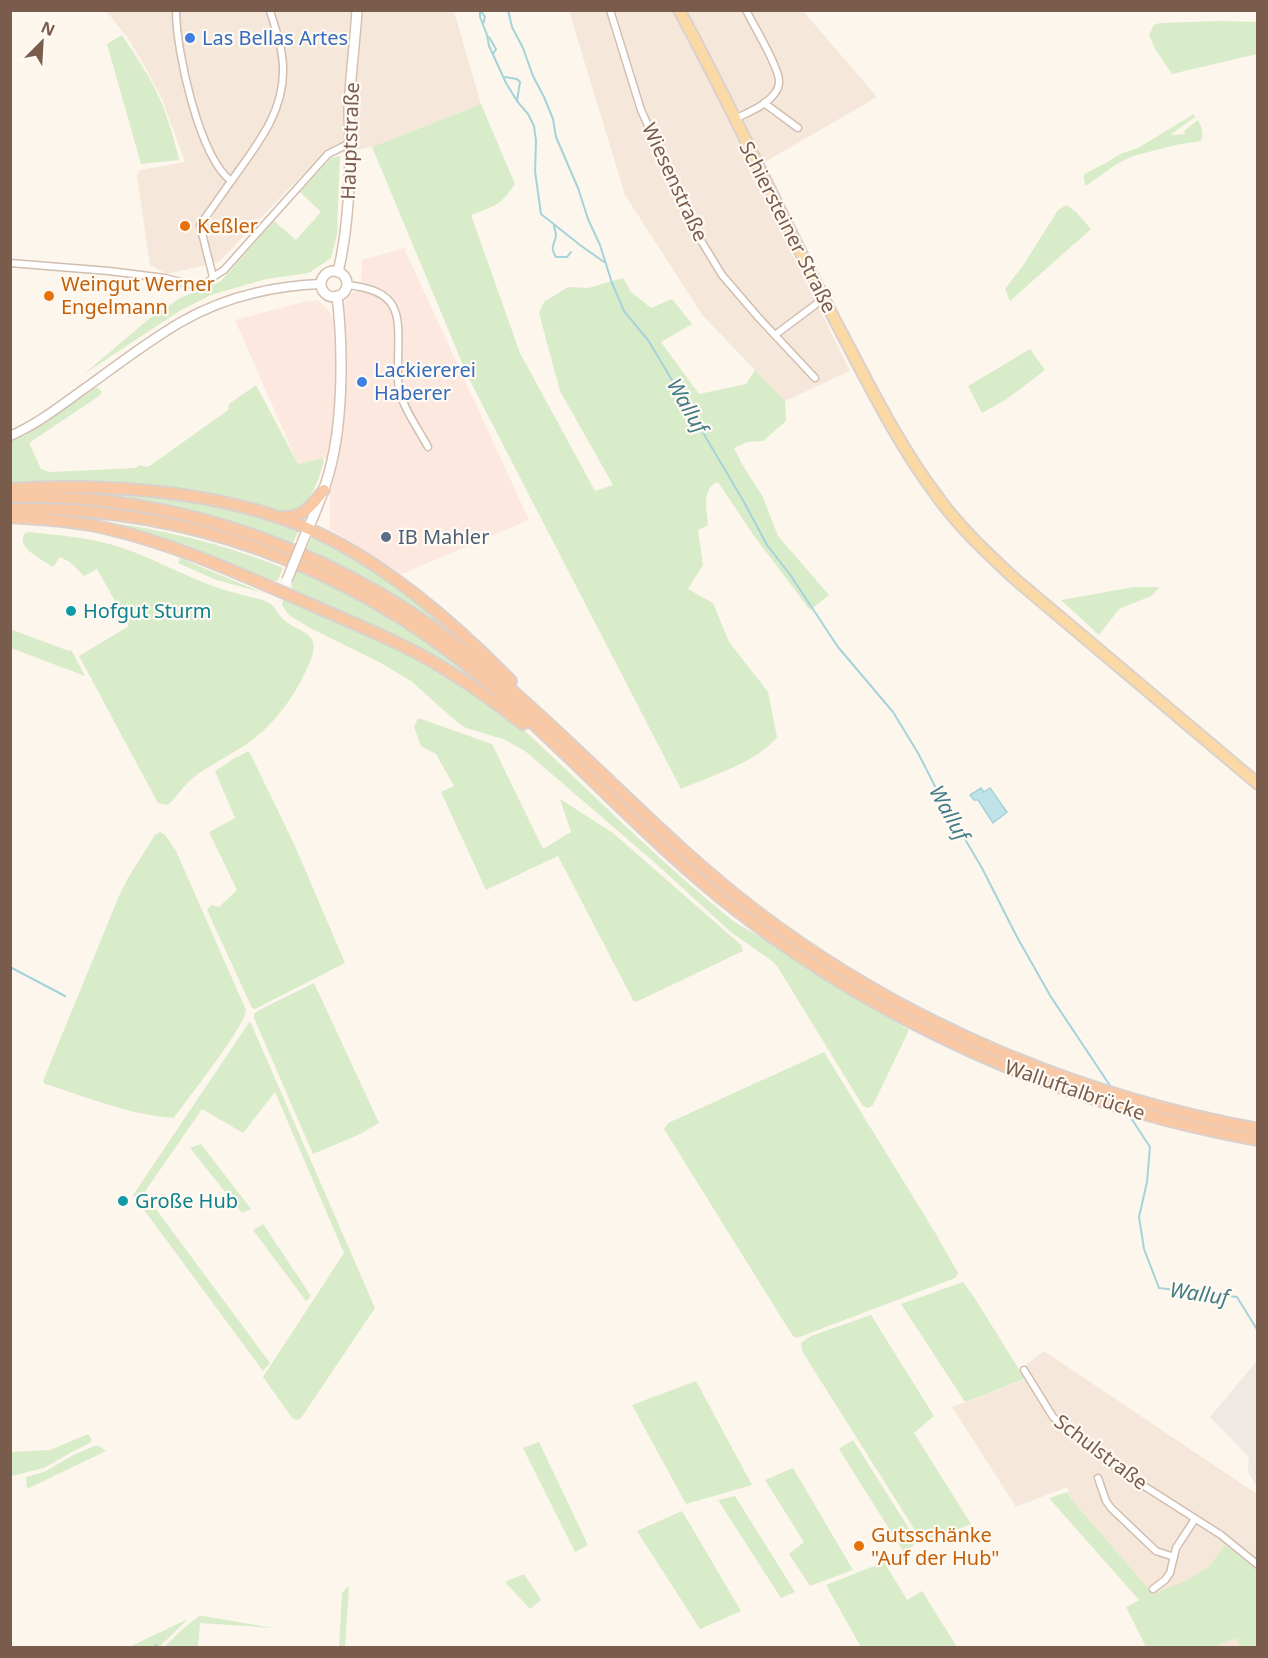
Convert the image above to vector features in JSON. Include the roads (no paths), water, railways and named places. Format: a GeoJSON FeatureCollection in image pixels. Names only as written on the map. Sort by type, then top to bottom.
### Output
{"type":"FeatureCollection","features":[{"type":"Feature","properties":{"kind":"highway"},"geometry":{"type":"LineString","coordinates":[[10,489],[92,488],[191,496],[288,518],[301,514],[324,490]]}},
{"type":"Feature","properties":{"kind":"highway"},"geometry":{"type":"LineString","coordinates":[[10,497],[65,498],[107,502],[190,516],[271,541],[358,580],[421,618],[488,669],[726,887],[825,959],[903,1011]]}},
{"type":"Feature","properties":{"kind":"highway"},"geometry":{"type":"LineString","coordinates":[[10,509],[72,510],[154,520],[194,529],[233,540],[310,569],[383,607],[418,629],[483,679],[696,877],[734,908],[798,955],[857,992],[903,1011]]}},
{"type":"Feature","properties":{"kind":"highway"},"geometry":{"type":"LineString","coordinates":[[10,517],[104,528],[203,559],[282,592],[392,641],[447,670],[573,762]]}},
{"type":"Feature","properties":{"kind":"highway"},"geometry":{"type":"LineString","coordinates":[[277,517],[307,533],[335,541],[367,559],[392,577],[422,600],[502,671],[547,722]]}},
{"type":"Feature","properties":{"kind":"highway","name":"Walluftalbrücke"},"geometry":{"type":"LineString","coordinates":[[903,1011],[1064,1078],[1164,1109],[1257,1129]]}},
{"type":"Feature","properties":{"kind":"highway","name":"Walluftalbrücke"},"geometry":{"type":"LineString","coordinates":[[903,1011],[995,1062],[1061,1088],[1161,1119],[1257,1140]]}},
{"type":"Feature","properties":{"kind":"main road","name":"Hauptstraße"},"geometry":{"type":"LineString","coordinates":[[338,272],[347,224],[350,92],[357,10]]}},
{"type":"Feature","properties":{"kind":"main road","name":"Schiersteiner Straße"},"geometry":{"type":"LineString","coordinates":[[679,10],[824,300],[900,441],[938,498],[987,554],[1257,784]]}},
{"type":"Feature","properties":{"kind":"main road"},"geometry":{"type":"LineString","coordinates":[[338,272],[345,276],[347,285],[344,292],[337,296],[326,294],[321,284],[323,277],[328,273],[338,272]]}},
{"type":"Feature","properties":{"kind":"main road"},"geometry":{"type":"LineString","coordinates":[[282,592],[324,490],[336,442],[341,338],[337,296]]}},
{"type":"Feature","properties":{"kind":"street"},"geometry":{"type":"LineString","coordinates":[[176,10],[181,59],[194,108],[218,167],[231,181]]}},
{"type":"Feature","properties":{"kind":"street","name":"Wiesenstraße"},"geometry":{"type":"LineString","coordinates":[[610,10],[641,110],[697,234],[722,275],[815,378]]}},
{"type":"Feature","properties":{"kind":"street"},"geometry":{"type":"LineString","coordinates":[[735,120],[764,103],[777,91],[779,84],[775,66],[746,10]]}},
{"type":"Feature","properties":{"kind":"street"},"geometry":{"type":"LineString","coordinates":[[213,277],[200,225],[267,131],[281,95],[283,60],[270,11]]}},
{"type":"Feature","properties":{"kind":"street"},"geometry":{"type":"LineString","coordinates":[[764,103],[798,128]]}},
{"type":"Feature","properties":{"kind":"street"},"geometry":{"type":"LineString","coordinates":[[10,263],[109,271],[165,278],[200,287],[206,285],[213,277],[225,270],[328,154],[350,143]]}},
{"type":"Feature","properties":{"kind":"street"},"geometry":{"type":"LineString","coordinates":[[10,436],[51,412],[166,331],[202,311],[261,291],[321,284]]}},
{"type":"Feature","properties":{"kind":"street"},"geometry":{"type":"LineString","coordinates":[[347,285],[376,291],[394,306],[399,325],[400,393],[428,447]]}},
{"type":"Feature","properties":{"kind":"street"},"geometry":{"type":"LineString","coordinates":[[775,335],[819,302]]}},
{"type":"Feature","properties":{"kind":"street","name":"Schulstraße"},"geometry":{"type":"LineString","coordinates":[[1024,1370],[1053,1417],[1119,1470],[1221,1535],[1257,1565]]}},
{"type":"Feature","properties":{"kind":"street","name":"Schulstraße"},"geometry":{"type":"LineString","coordinates":[[1098,1478],[1106,1501],[1111,1508],[1156,1551],[1174,1557]]}},
{"type":"Feature","properties":{"kind":"street"},"geometry":{"type":"LineString","coordinates":[[1153,1589],[1170,1573],[1176,1548],[1195,1519]]}},
{"type":"Feature","properties":{"kind":"water"},"geometry":{"type":"Polygon","coordinates":[[[981,788],[984,792],[990,788],[1007,812],[993,823],[978,800],[974,800],[970,795],[981,788]]]}},
{"type":"Feature","properties":{"kind":"waterway","name":"Walluf"},"geometry":{"type":"LineString","coordinates":[[480,10],[489,46],[506,83],[534,126],[535,171],[541,214],[604,262]]}},
{"type":"Feature","properties":{"kind":"waterway","name":"Walluf"},"geometry":{"type":"LineString","coordinates":[[480,10],[485,17],[483,24]]}},
{"type":"Feature","properties":{"kind":"waterway","name":"Walluf"},"geometry":{"type":"LineString","coordinates":[[508,10],[512,27],[553,119],[556,137],[578,188],[624,311],[648,340],[767,545],[791,576],[838,647],[893,712],[982,868],[1051,997],[1111,1087]]}},
{"type":"Feature","properties":{"kind":"waterway","name":"Walluf"},"geometry":{"type":"LineString","coordinates":[[489,37],[496,49],[493,54]]}},
{"type":"Feature","properties":{"kind":"waterway","name":"Walluf"},"geometry":{"type":"LineString","coordinates":[[505,77],[517,79],[520,82],[517,101]]}},
{"type":"Feature","properties":{"kind":"waterway","name":"Walluf"},"geometry":{"type":"LineString","coordinates":[[554,226],[556,235],[553,248],[556,257],[567,257],[571,252]]}},
{"type":"Feature","properties":{"kind":"waterway"},"geometry":{"type":"LineString","coordinates":[[10,967],[65,996]]}},
{"type":"Feature","properties":{"kind":"waterway","name":"Walluf"},"geometry":{"type":"LineString","coordinates":[[1127,1112],[1150,1147],[1147,1182],[1139,1217],[1144,1249],[1159,1288],[1237,1297],[1258,1331]]}},
{"type":"Feature","properties":{"kind":"waterway"},"geometry":{"type":"LineString","coordinates":[[153,1648],[156,1645]]}},
{"type":"Feature","properties":{"kind":"place","name":"Las Bellas Artes"},"geometry":{"type":"Point","coordinates":[190,38]}},
{"type":"Feature","properties":{"kind":"place","name":"Keßler"},"geometry":{"type":"Point","coordinates":[185,226]}},
{"type":"Feature","properties":{"kind":"place","name":"Weingut Werner Engelmann"},"geometry":{"type":"Point","coordinates":[49,296]}},
{"type":"Feature","properties":{"kind":"place","name":"Lackiererei Haberer"},"geometry":{"type":"Point","coordinates":[362,382]}},
{"type":"Feature","properties":{"kind":"place","name":"IB Mahler"},"geometry":{"type":"Point","coordinates":[386,537]}},
{"type":"Feature","properties":{"kind":"place","name":"Hofgut Sturm"},"geometry":{"type":"Point","coordinates":[71,611]}},
{"type":"Feature","properties":{"kind":"place","name":"Große Hub"},"geometry":{"type":"Point","coordinates":[123,1201]}},
{"type":"Feature","properties":{"kind":"place","name":"Gutsschänke \"Auf der Hub\""},"geometry":{"type":"Point","coordinates":[859,1546]}}]}
